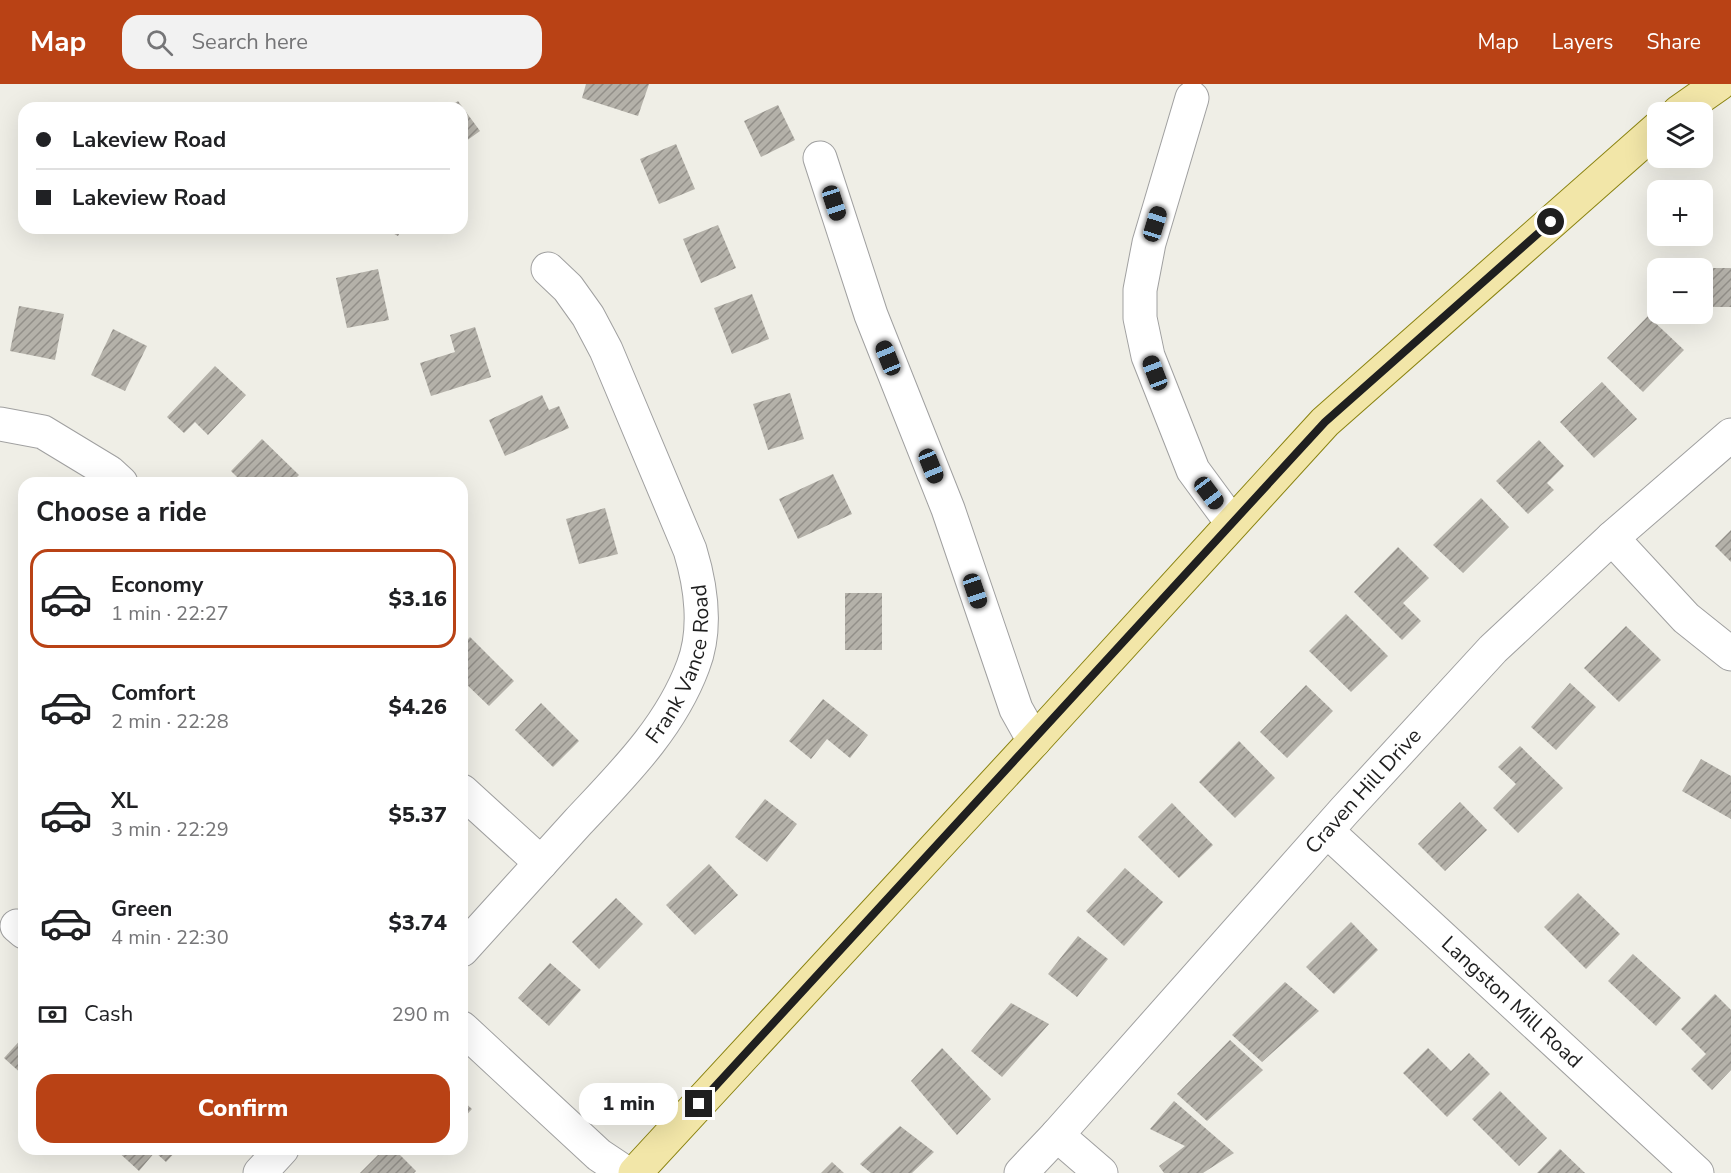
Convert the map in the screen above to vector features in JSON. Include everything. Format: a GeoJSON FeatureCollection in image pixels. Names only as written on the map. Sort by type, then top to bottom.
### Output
{"type":"FeatureCollection","features":[{"type":"Feature","properties":{"kind":"main road"},"geometry":{"type":"LineString","coordinates":[[1693,102],[1719,84]]}},
{"type":"Feature","properties":{"kind":"main road"},"geometry":{"type":"LineString","coordinates":[[635,1173],[1325,422],[1647,138]]}},
{"type":"Feature","properties":{"kind":"street"},"geometry":{"type":"LineString","coordinates":[[1192,98],[1149,243],[1140,290],[1140,318],[1148,356],[1193,470],[1232,523]]}},
{"type":"Feature","properties":{"kind":"street"},"geometry":{"type":"LineString","coordinates":[[820,158],[871,315],[948,509],[1016,709],[1034,741]]}},
{"type":"Feature","properties":{"kind":"street","name":"Frank Vance Road"},"geometry":{"type":"LineString","coordinates":[[468,943],[647,747],[676,703],[694,665],[701,632],[698,576],[690,550],[606,350],[588,316],[568,288],[548,269]]}},
{"type":"Feature","properties":{"kind":"street"},"geometry":{"type":"LineString","coordinates":[[0,424],[44,432],[114,477]]}},
{"type":"Feature","properties":{"kind":"street","name":"Craven Hill Drive"},"geometry":{"type":"LineString","coordinates":[[1021,1173],[1058,1135],[1327,831],[1493,649],[1612,538],[1731,435]]}},
{"type":"Feature","properties":{"kind":"street"},"geometry":{"type":"LineString","coordinates":[[1612,538],[1686,618],[1731,654]]}},
{"type":"Feature","properties":{"kind":"street"},"geometry":{"type":"LineString","coordinates":[[468,796],[541,863]]}},
{"type":"Feature","properties":{"kind":"street","name":"Langston Mill Road"},"geometry":{"type":"LineString","coordinates":[[1327,831],[1697,1173]]}},
{"type":"Feature","properties":{"kind":"street"},"geometry":{"type":"LineString","coordinates":[[468,1034],[599,1155],[626,1173]]}},
{"type":"Feature","properties":{"kind":"street"},"geometry":{"type":"LineString","coordinates":[[1058,1135],[1101,1173]]}},
{"type":"Feature","properties":{"kind":"building"},"geometry":{"type":"Polygon","coordinates":[[[586,84],[649,84],[638,116],[582,98],[586,84]]]}},
{"type":"Feature","properties":{"kind":"building"},"geometry":{"type":"Polygon","coordinates":[[[778,105],[795,140],[761,157],[744,121],[778,105]]]}},
{"type":"Feature","properties":{"kind":"building"},"geometry":{"type":"Polygon","coordinates":[[[468,115],[480,131],[468,140],[468,115]]]}},
{"type":"Feature","properties":{"kind":"building"},"geometry":{"type":"Polygon","coordinates":[[[676,144],[695,189],[659,204],[640,159],[676,144]]]}},
{"type":"Feature","properties":{"kind":"building"},"geometry":{"type":"Polygon","coordinates":[[[718,225],[736,268],[701,283],[683,239],[718,225]]]}},
{"type":"Feature","properties":{"kind":"building"},"geometry":{"type":"Polygon","coordinates":[[[1713,268],[1731,268],[1731,307],[1713,307],[1713,268]]]}},
{"type":"Feature","properties":{"kind":"building"},"geometry":{"type":"Polygon","coordinates":[[[378,269],[389,320],[347,328],[336,278],[378,269]]]}},
{"type":"Feature","properties":{"kind":"building"},"geometry":{"type":"Polygon","coordinates":[[[752,294],[769,339],[732,354],[714,308],[752,294]]]}},
{"type":"Feature","properties":{"kind":"building"},"geometry":{"type":"Polygon","coordinates":[[[19,306],[64,314],[55,360],[10,351],[19,306]]]}},
{"type":"Feature","properties":{"kind":"building"},"geometry":{"type":"Polygon","coordinates":[[[1647,317],[1647,324],[1656,324],[1684,350],[1643,392],[1607,358],[1647,317]]]}},
{"type":"Feature","properties":{"kind":"building"},"geometry":{"type":"Polygon","coordinates":[[[475,327],[491,377],[431,396],[420,363],[455,352],[450,335],[475,327]]]}},
{"type":"Feature","properties":{"kind":"building"},"geometry":{"type":"Polygon","coordinates":[[[113,329],[147,346],[125,391],[91,375],[113,329]]]}},
{"type":"Feature","properties":{"kind":"building"},"geometry":{"type":"Polygon","coordinates":[[[215,366],[246,395],[208,435],[195,422],[184,433],[167,417],[215,366]]]}},
{"type":"Feature","properties":{"kind":"building"},"geometry":{"type":"Polygon","coordinates":[[[1602,382],[1637,419],[1594,458],[1560,422],[1602,382]]]}},
{"type":"Feature","properties":{"kind":"building"},"geometry":{"type":"Polygon","coordinates":[[[790,393],[804,439],[768,450],[753,404],[790,393]]]}},
{"type":"Feature","properties":{"kind":"building"},"geometry":{"type":"Polygon","coordinates":[[[542,395],[549,410],[559,406],[569,428],[505,456],[489,420],[542,395]]]}},
{"type":"Feature","properties":{"kind":"building"},"geometry":{"type":"Polygon","coordinates":[[[262,439],[299,475],[297,477],[237,477],[231,471],[262,439]]]}},
{"type":"Feature","properties":{"kind":"building"},"geometry":{"type":"Polygon","coordinates":[[[1539,440],[1564,466],[1547,483],[1554,490],[1528,514],[1496,481],[1539,440]]]}},
{"type":"Feature","properties":{"kind":"building"},"geometry":{"type":"Polygon","coordinates":[[[833,474],[852,514],[798,539],[779,499],[833,474]]]}},
{"type":"Feature","properties":{"kind":"building"},"geometry":{"type":"Polygon","coordinates":[[[1481,498],[1509,527],[1463,573],[1433,545],[1481,498]]]}},
{"type":"Feature","properties":{"kind":"building"},"geometry":{"type":"Polygon","coordinates":[[[605,508],[618,554],[579,564],[566,519],[605,508]]]}},
{"type":"Feature","properties":{"kind":"building"},"geometry":{"type":"Polygon","coordinates":[[[1731,530],[1731,562],[1715,546],[1731,530]]]}},
{"type":"Feature","properties":{"kind":"building"},"geometry":{"type":"Polygon","coordinates":[[[1398,547],[1429,578],[1403,603],[1421,621],[1402,640],[1354,592],[1398,547]]]}},
{"type":"Feature","properties":{"kind":"building"},"geometry":{"type":"Polygon","coordinates":[[[845,593],[882,593],[882,650],[845,650],[845,593]]]}},
{"type":"Feature","properties":{"kind":"building"},"geometry":{"type":"Polygon","coordinates":[[[1346,614],[1388,656],[1351,692],[1309,651],[1346,614]]]}},
{"type":"Feature","properties":{"kind":"building"},"geometry":{"type":"Polygon","coordinates":[[[1626,626],[1661,660],[1619,702],[1584,668],[1626,626]]]}},
{"type":"Feature","properties":{"kind":"building"},"geometry":{"type":"Polygon","coordinates":[[[470,637],[514,681],[489,706],[468,686],[468,639],[470,637]]]}},
{"type":"Feature","properties":{"kind":"building"},"geometry":{"type":"Polygon","coordinates":[[[1570,683],[1596,707],[1556,750],[1531,727],[1570,683]]]}},
{"type":"Feature","properties":{"kind":"building"},"geometry":{"type":"Polygon","coordinates":[[[1306,685],[1333,711],[1287,758],[1260,732],[1306,685]]]}},
{"type":"Feature","properties":{"kind":"building"},"geometry":{"type":"Polygon","coordinates":[[[823,699],[868,735],[850,758],[827,739],[811,759],[789,741],[823,699]]]}},
{"type":"Feature","properties":{"kind":"building"},"geometry":{"type":"Polygon","coordinates":[[[541,703],[579,741],[553,767],[515,730],[541,703]]]}},
{"type":"Feature","properties":{"kind":"building"},"geometry":{"type":"Polygon","coordinates":[[[1239,741],[1275,778],[1235,818],[1199,782],[1239,741]]]}},
{"type":"Feature","properties":{"kind":"building"},"geometry":{"type":"Polygon","coordinates":[[[1520,746],[1563,788],[1518,833],[1493,808],[1516,784],[1498,767],[1520,746]]]}},
{"type":"Feature","properties":{"kind":"building"},"geometry":{"type":"Polygon","coordinates":[[[1701,759],[1731,776],[1731,819],[1682,791],[1701,759]]]}},
{"type":"Feature","properties":{"kind":"building"},"geometry":{"type":"Polygon","coordinates":[[[765,799],[797,824],[767,862],[735,837],[765,799]]]}},
{"type":"Feature","properties":{"kind":"building"},"geometry":{"type":"Polygon","coordinates":[[[1460,802],[1487,830],[1445,871],[1418,844],[1460,802]]]}},
{"type":"Feature","properties":{"kind":"building"},"geometry":{"type":"Polygon","coordinates":[[[1172,803],[1213,845],[1179,878],[1138,837],[1172,803]]]}},
{"type":"Feature","properties":{"kind":"building"},"geometry":{"type":"Polygon","coordinates":[[[709,864],[738,895],[695,935],[666,905],[709,864]]]}},
{"type":"Feature","properties":{"kind":"building"},"geometry":{"type":"Polygon","coordinates":[[[1125,868],[1163,902],[1124,946],[1086,911],[1125,868]]]}},
{"type":"Feature","properties":{"kind":"building"},"geometry":{"type":"Polygon","coordinates":[[[1578,893],[1620,934],[1586,969],[1544,927],[1578,893]]]}},
{"type":"Feature","properties":{"kind":"building"},"geometry":{"type":"Polygon","coordinates":[[[616,898],[643,924],[599,969],[572,942],[616,898]]]}},
{"type":"Feature","properties":{"kind":"building"},"geometry":{"type":"Polygon","coordinates":[[[1351,922],[1378,950],[1334,994],[1306,967],[1351,922]]]}},
{"type":"Feature","properties":{"kind":"building"},"geometry":{"type":"Polygon","coordinates":[[[1078,936],[1108,959],[1077,997],[1048,974],[1078,936]]]}},
{"type":"Feature","properties":{"kind":"building"},"geometry":{"type":"Polygon","coordinates":[[[1633,954],[1681,998],[1656,1026],[1608,981],[1633,954]]]}},
{"type":"Feature","properties":{"kind":"building"},"geometry":{"type":"Polygon","coordinates":[[[550,963],[581,990],[549,1026],[518,998],[550,963]]]}},
{"type":"Feature","properties":{"kind":"building"},"geometry":{"type":"Polygon","coordinates":[[[1285,982],[1319,1011],[1262,1062],[1232,1035],[1285,982]]]}},
{"type":"Feature","properties":{"kind":"building"},"geometry":{"type":"Polygon","coordinates":[[[1715,994],[1731,1010],[1731,1070],[1712,1090],[1691,1069],[1706,1054],[1681,1029],[1715,994]]]}},
{"type":"Feature","properties":{"kind":"building"},"geometry":{"type":"Polygon","coordinates":[[[1011,1003],[1049,1024],[1002,1077],[971,1051],[1011,1003]]]}},
{"type":"Feature","properties":{"kind":"building"},"geometry":{"type":"Polygon","coordinates":[[[1230,1040],[1263,1070],[1207,1121],[1177,1094],[1230,1040]]]}},
{"type":"Feature","properties":{"kind":"building"},"geometry":{"type":"Polygon","coordinates":[[[18,1043],[18,1071],[4,1058],[18,1043]]]}},
{"type":"Feature","properties":{"kind":"building"},"geometry":{"type":"Polygon","coordinates":[[[942,1048],[991,1099],[957,1135],[911,1081],[942,1048]]]}},
{"type":"Feature","properties":{"kind":"building"},"geometry":{"type":"Polygon","coordinates":[[[1428,1048],[1451,1071],[1469,1053],[1490,1074],[1447,1117],[1403,1073],[1428,1048]]]}},
{"type":"Feature","properties":{"kind":"building"},"geometry":{"type":"Polygon","coordinates":[[[1500,1091],[1547,1138],[1519,1166],[1472,1119],[1500,1091]]]}},
{"type":"Feature","properties":{"kind":"building"},"geometry":{"type":"Polygon","coordinates":[[[1174,1101],[1234,1153],[1203,1173],[1164,1173],[1159,1166],[1185,1146],[1150,1129],[1174,1101]]]}},
{"type":"Feature","properties":{"kind":"building"},"geometry":{"type":"Polygon","coordinates":[[[900,1126],[934,1152],[912,1173],[871,1173],[860,1164],[900,1126]]]}},
{"type":"Feature","properties":{"kind":"building"},"geometry":{"type":"Polygon","coordinates":[[[1560,1149],[1585,1173],[1537,1173],[1560,1149]]]}},
{"type":"Feature","properties":{"kind":"building"},"geometry":{"type":"Polygon","coordinates":[[[122,1155],[152,1155],[139,1171],[122,1155]]]}},
{"type":"Feature","properties":{"kind":"building"},"geometry":{"type":"Polygon","coordinates":[[[158,1155],[172,1155],[166,1162],[158,1155]]]}},
{"type":"Feature","properties":{"kind":"building"},"geometry":{"type":"Polygon","coordinates":[[[378,1155],[400,1155],[416,1171],[414,1173],[360,1173],[378,1155]]]}},
{"type":"Feature","properties":{"kind":"building"},"geometry":{"type":"Polygon","coordinates":[[[832,1162],[844,1173],[821,1173],[832,1162]]]}},
{"type":"Feature","properties":{"kind":"route"},"geometry":{"type":"LineString","coordinates":[[699,1104],[1325,422],[1551,222]]}}]}
